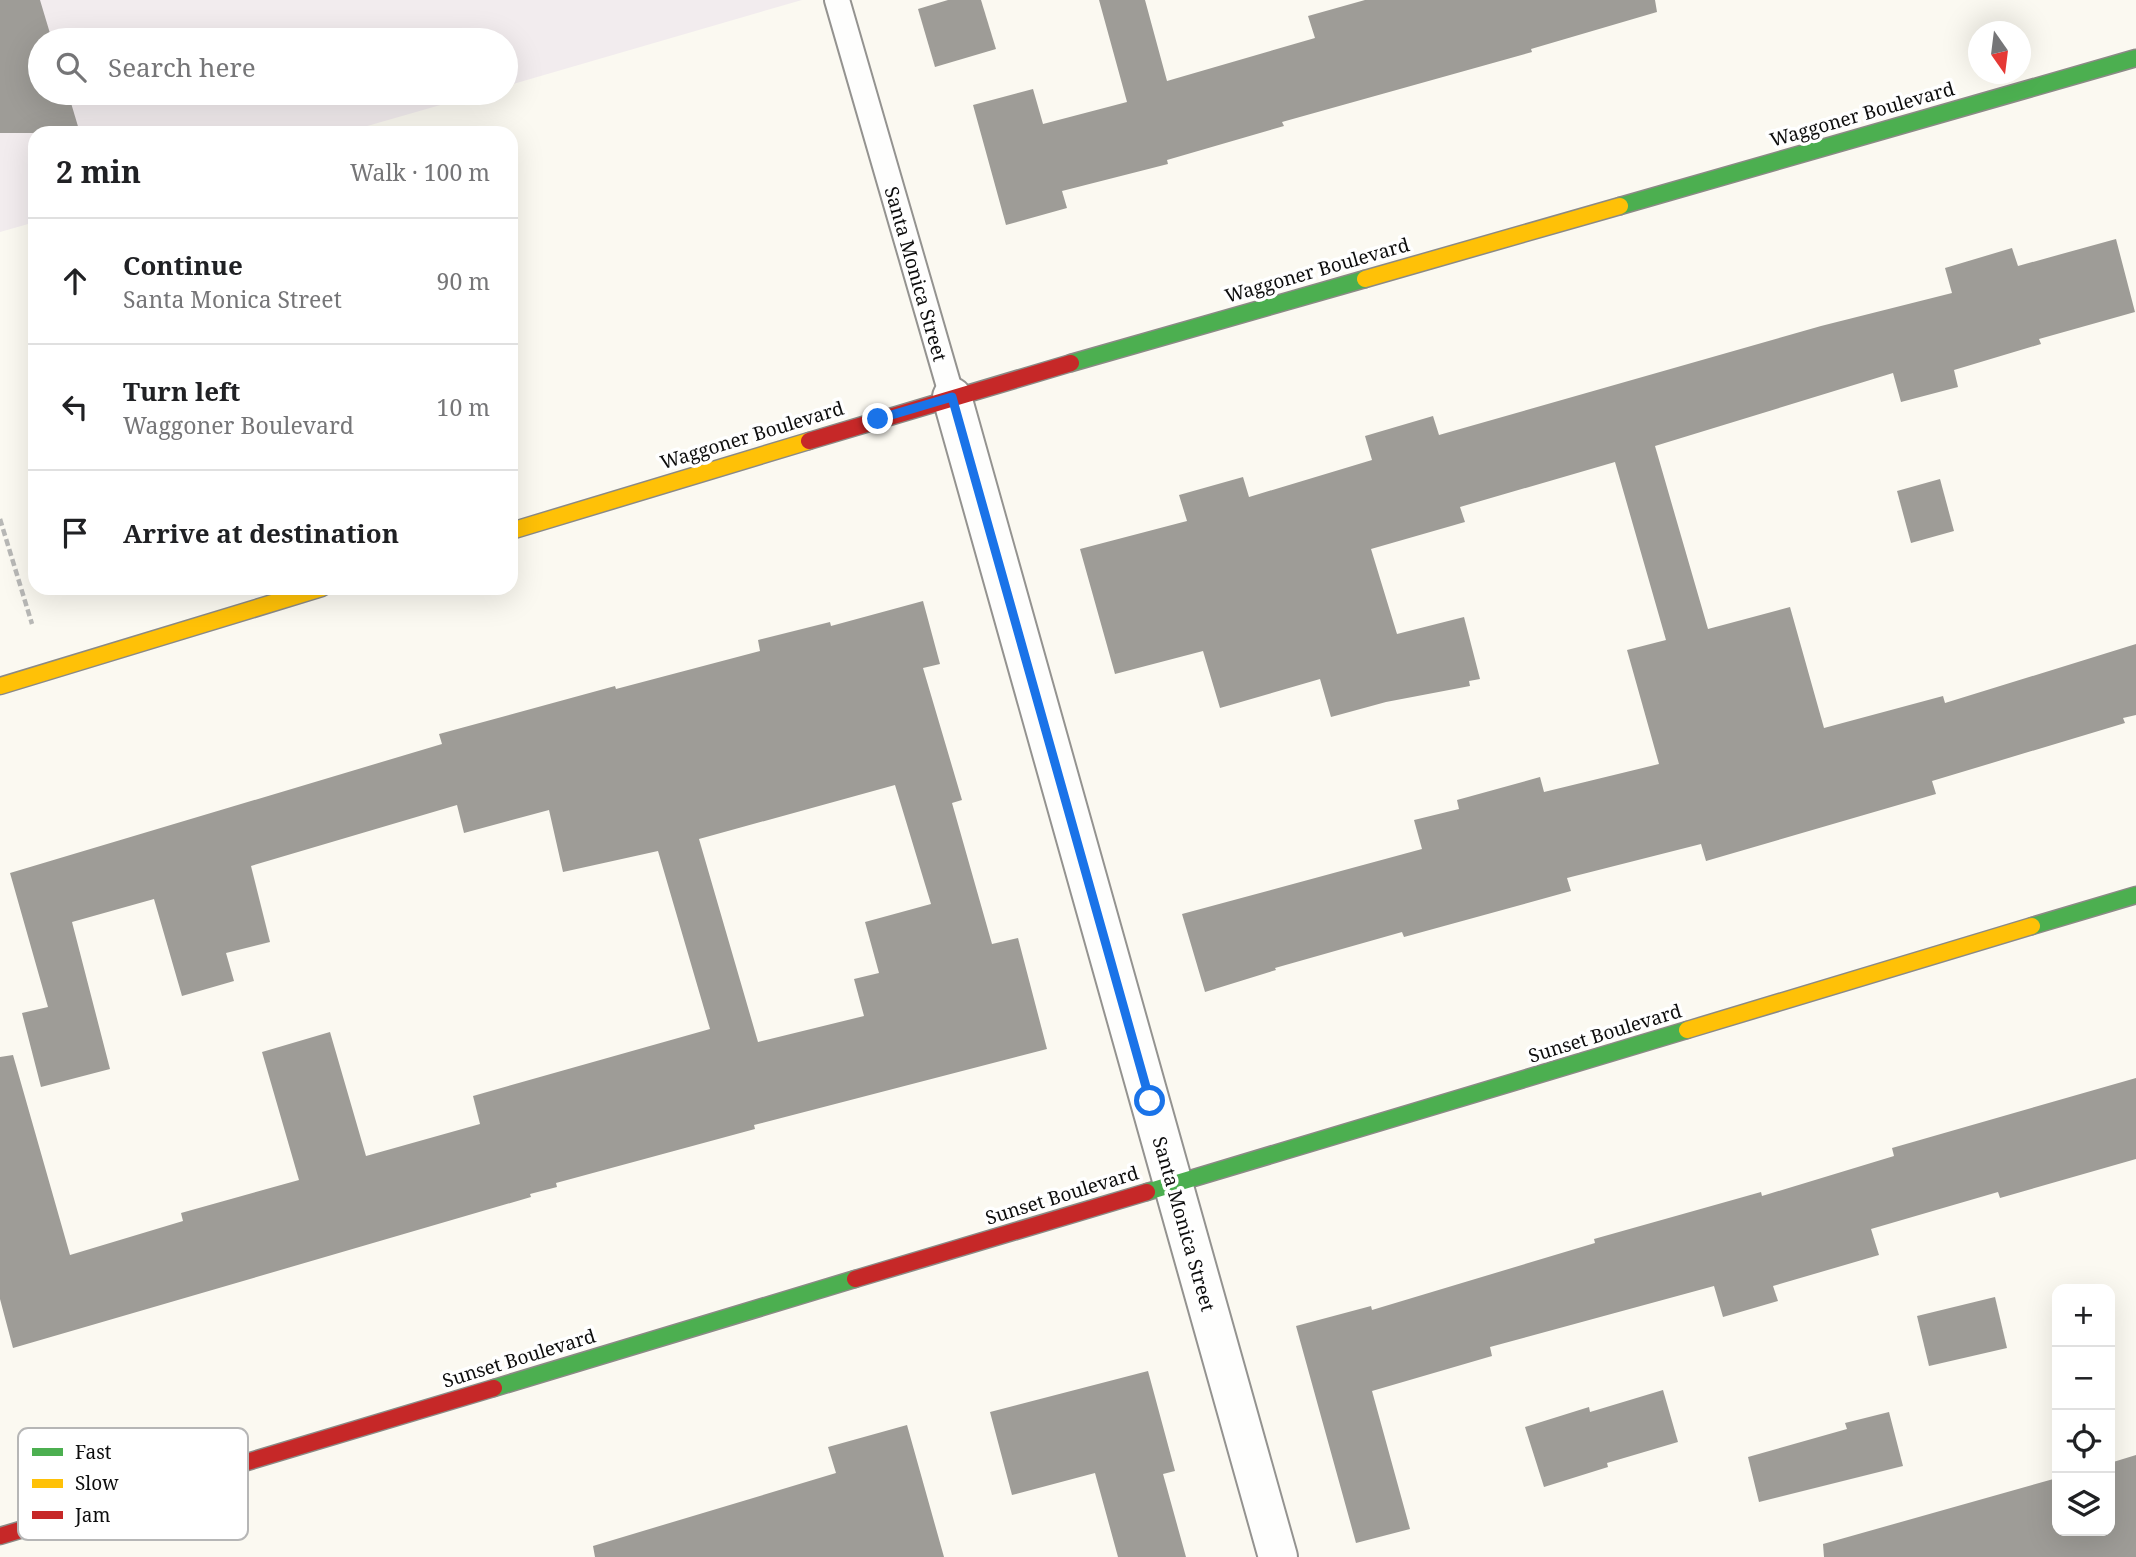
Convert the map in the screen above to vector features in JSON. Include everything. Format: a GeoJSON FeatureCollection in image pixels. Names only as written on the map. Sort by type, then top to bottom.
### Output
{"type":"FeatureCollection","features":[{"type":"Feature","properties":{"kind":"street","name":"Waggoner Boulevard"},"geometry":{"type":"LineString","coordinates":[[518,529],[952,397],[2136,58]]}},
{"type":"Feature","properties":{"kind":"street","name":"Santa Monica Street"},"geometry":{"type":"LineString","coordinates":[[952,397],[1278,1557]]}},
{"type":"Feature","properties":{"kind":"street"},"geometry":{"type":"LineString","coordinates":[[0,686],[299,595]]}},
{"type":"Feature","properties":{"kind":"street","name":"Sunset Boulevard"},"geometry":{"type":"LineString","coordinates":[[248,1461],[2136,895]]}},
{"type":"Feature","properties":{"kind":"street","name":"Sunset Boulevard"},"geometry":{"type":"LineString","coordinates":[[0,1535],[18,1530]]}},
{"type":"Feature","properties":{"kind":"lane","name":"Santa Monica Street"},"geometry":{"type":"LineString","coordinates":[[838,1],[952,397]]}},
{"type":"Feature","properties":{"kind":"path"},"geometry":{"type":"LineString","coordinates":[[0,519],[47,672]]}},
{"type":"Feature","properties":{"kind":"shaded area"},"geometry":{"type":"Polygon","coordinates":[[[0,0],[802,0],[518,83],[518,28],[28,28],[28,105],[440,105],[367,126],[28,126],[28,224],[0,232],[0,0]]]}},
{"type":"Feature","properties":{"kind":"building"},"geometry":{"type":"Polygon","coordinates":[[[0,0],[40,0],[48,28],[28,28],[28,105],[72,105],[78,126],[28,126],[28,133],[0,133],[0,0]]]}},
{"type":"Feature","properties":{"kind":"building"},"geometry":{"type":"Polygon","coordinates":[[[948,0],[981,0],[996,49],[935,67],[918,9],[948,0]]]}},
{"type":"Feature","properties":{"kind":"building"},"geometry":{"type":"Polygon","coordinates":[[[1099,0],[1145,0],[1167,81],[1315,38],[1308,16],[1365,0],[1655,0],[1657,12],[1531,49],[1532,52],[1282,122],[1284,126],[1167,160],[1168,164],[1062,191],[1067,208],[1006,225],[973,105],[1033,89],[1043,124],[1127,102],[1099,0]]]}},
{"type":"Feature","properties":{"kind":"building"},"geometry":{"type":"Polygon","coordinates":[[[2116,239],[2135,312],[2039,339],[2041,344],[1954,370],[1958,387],[1901,402],[1893,373],[1655,446],[1708,629],[1790,607],[1824,728],[1943,696],[1945,703],[2136,644],[2136,715],[2123,718],[2125,723],[1932,781],[1936,794],[1706,861],[1701,844],[1567,878],[1571,891],[1404,937],[1402,932],[1275,968],[1276,970],[1205,992],[1182,914],[1422,849],[1414,820],[1459,809],[1457,800],[1540,777],[1544,792],[1659,764],[1627,650],[1666,640],[1615,462],[1460,507],[1465,522],[1371,549],[1397,634],[1464,617],[1480,679],[1469,681],[1470,686],[1386,702],[1331,717],[1320,679],[1220,708],[1203,651],[1115,674],[1080,549],[1187,521],[1179,495],[1243,477],[1249,497],[1372,460],[1365,436],[1433,416],[1439,435],[1821,326],[1952,293],[1945,268],[2012,248],[2018,266],[2116,239]]]}},
{"type":"Feature","properties":{"kind":"building"},"geometry":{"type":"Polygon","coordinates":[[[1940,479],[1954,531],[1911,543],[1897,491],[1940,479]]]}},
{"type":"Feature","properties":{"kind":"building"},"geometry":{"type":"Polygon","coordinates":[[[923,601],[940,664],[923,668],[962,800],[952,803],[992,944],[1018,938],[1047,1049],[754,1125],[755,1129],[556,1183],[557,1187],[530,1194],[531,1197],[13,1348],[0,1299],[0,1057],[13,1055],[70,1255],[183,1221],[181,1213],[299,1180],[262,1052],[330,1032],[366,1156],[480,1124],[473,1096],[710,1029],[658,851],[563,872],[549,810],[464,833],[457,805],[251,866],[270,942],[226,953],[234,981],[182,996],[154,899],[72,922],[110,1069],[41,1087],[22,1013],[48,1007],[10,873],[442,744],[439,734],[615,686],[616,689],[760,651],[758,640],[830,622],[831,626],[923,601]],[[895,785],[699,839],[758,1042],[864,1016],[854,979],[879,973],[865,922],[931,904],[895,785]]]}},
{"type":"Feature","properties":{"kind":"building"},"geometry":{"type":"Polygon","coordinates":[[[2136,1078],[2136,1159],[2000,1198],[1998,1192],[1871,1229],[1879,1255],[1773,1286],[1778,1301],[1723,1317],[1714,1286],[1490,1347],[1492,1356],[1372,1391],[1410,1529],[1356,1543],[1296,1326],[1371,1306],[1372,1310],[1595,1243],[1594,1239],[1761,1192],[1762,1196],[1894,1156],[1892,1148],[2136,1078]]]}},
{"type":"Feature","properties":{"kind":"building"},"geometry":{"type":"Polygon","coordinates":[[[1995,1297],[2007,1348],[1929,1366],[1917,1316],[1995,1297]]]}},
{"type":"Feature","properties":{"kind":"building"},"geometry":{"type":"Polygon","coordinates":[[[1148,1371],[1175,1471],[1163,1474],[1186,1557],[1118,1557],[1095,1473],[1012,1495],[990,1412],[1148,1371]]]}},
{"type":"Feature","properties":{"kind":"building"},"geometry":{"type":"Polygon","coordinates":[[[1663,1390],[1678,1442],[1607,1463],[1608,1467],[1544,1487],[1525,1427],[1589,1407],[1590,1412],[1663,1390]]]}},
{"type":"Feature","properties":{"kind":"building"},"geometry":{"type":"Polygon","coordinates":[[[1889,1412],[1903,1466],[1759,1502],[1748,1457],[1847,1429],[1845,1423],[1889,1412]]]}},
{"type":"Feature","properties":{"kind":"building"},"geometry":{"type":"Polygon","coordinates":[[[907,1425],[944,1557],[595,1557],[593,1546],[836,1473],[828,1447],[907,1425]]]}},
{"type":"Feature","properties":{"kind":"building"},"geometry":{"type":"Polygon","coordinates":[[[2136,1455],[2136,1557],[1824,1557],[1823,1544],[2052,1479],[2052,1536],[2115,1536],[2115,1461],[2136,1455]]]}},
{"type":"Feature","properties":{"kind":"traffic: fast"},"geometry":{"type":"LineString","coordinates":[[1620,206],[2136,58]]}},
{"type":"Feature","properties":{"kind":"traffic: fast"},"geometry":{"type":"LineString","coordinates":[[1071,363],[1365,279]]}},
{"type":"Feature","properties":{"kind":"traffic: fast"},"geometry":{"type":"LineString","coordinates":[[2032,926],[2136,895]]}},
{"type":"Feature","properties":{"kind":"traffic: fast"},"geometry":{"type":"LineString","coordinates":[[1147,1192],[1687,1030]]}},
{"type":"Feature","properties":{"kind":"traffic: fast"},"geometry":{"type":"LineString","coordinates":[[494,1388],[855,1279]]}},
{"type":"Feature","properties":{"kind":"traffic: slow"},"geometry":{"type":"LineString","coordinates":[[1365,279],[1620,206]]}},
{"type":"Feature","properties":{"kind":"traffic: slow"},"geometry":{"type":"LineString","coordinates":[[518,529],[809,441]]}},
{"type":"Feature","properties":{"kind":"traffic: slow"},"geometry":{"type":"LineString","coordinates":[[0,686],[299,595]]}},
{"type":"Feature","properties":{"kind":"traffic: slow"},"geometry":{"type":"LineString","coordinates":[[1687,1030],[2032,926]]}},
{"type":"Feature","properties":{"kind":"traffic: jam"},"geometry":{"type":"LineString","coordinates":[[809,441],[1071,363]]}},
{"type":"Feature","properties":{"kind":"traffic: jam"},"geometry":{"type":"LineString","coordinates":[[855,1279],[1147,1192]]}},
{"type":"Feature","properties":{"kind":"traffic: jam"},"geometry":{"type":"LineString","coordinates":[[248,1462],[494,1388]]}},
{"type":"Feature","properties":{"kind":"traffic: jam"},"geometry":{"type":"LineString","coordinates":[[0,1536],[18,1531]]}},
{"type":"Feature","properties":{"kind":"route"},"geometry":{"type":"LineString","coordinates":[[878,419],[952,397],[1150,1101]]}}]}
